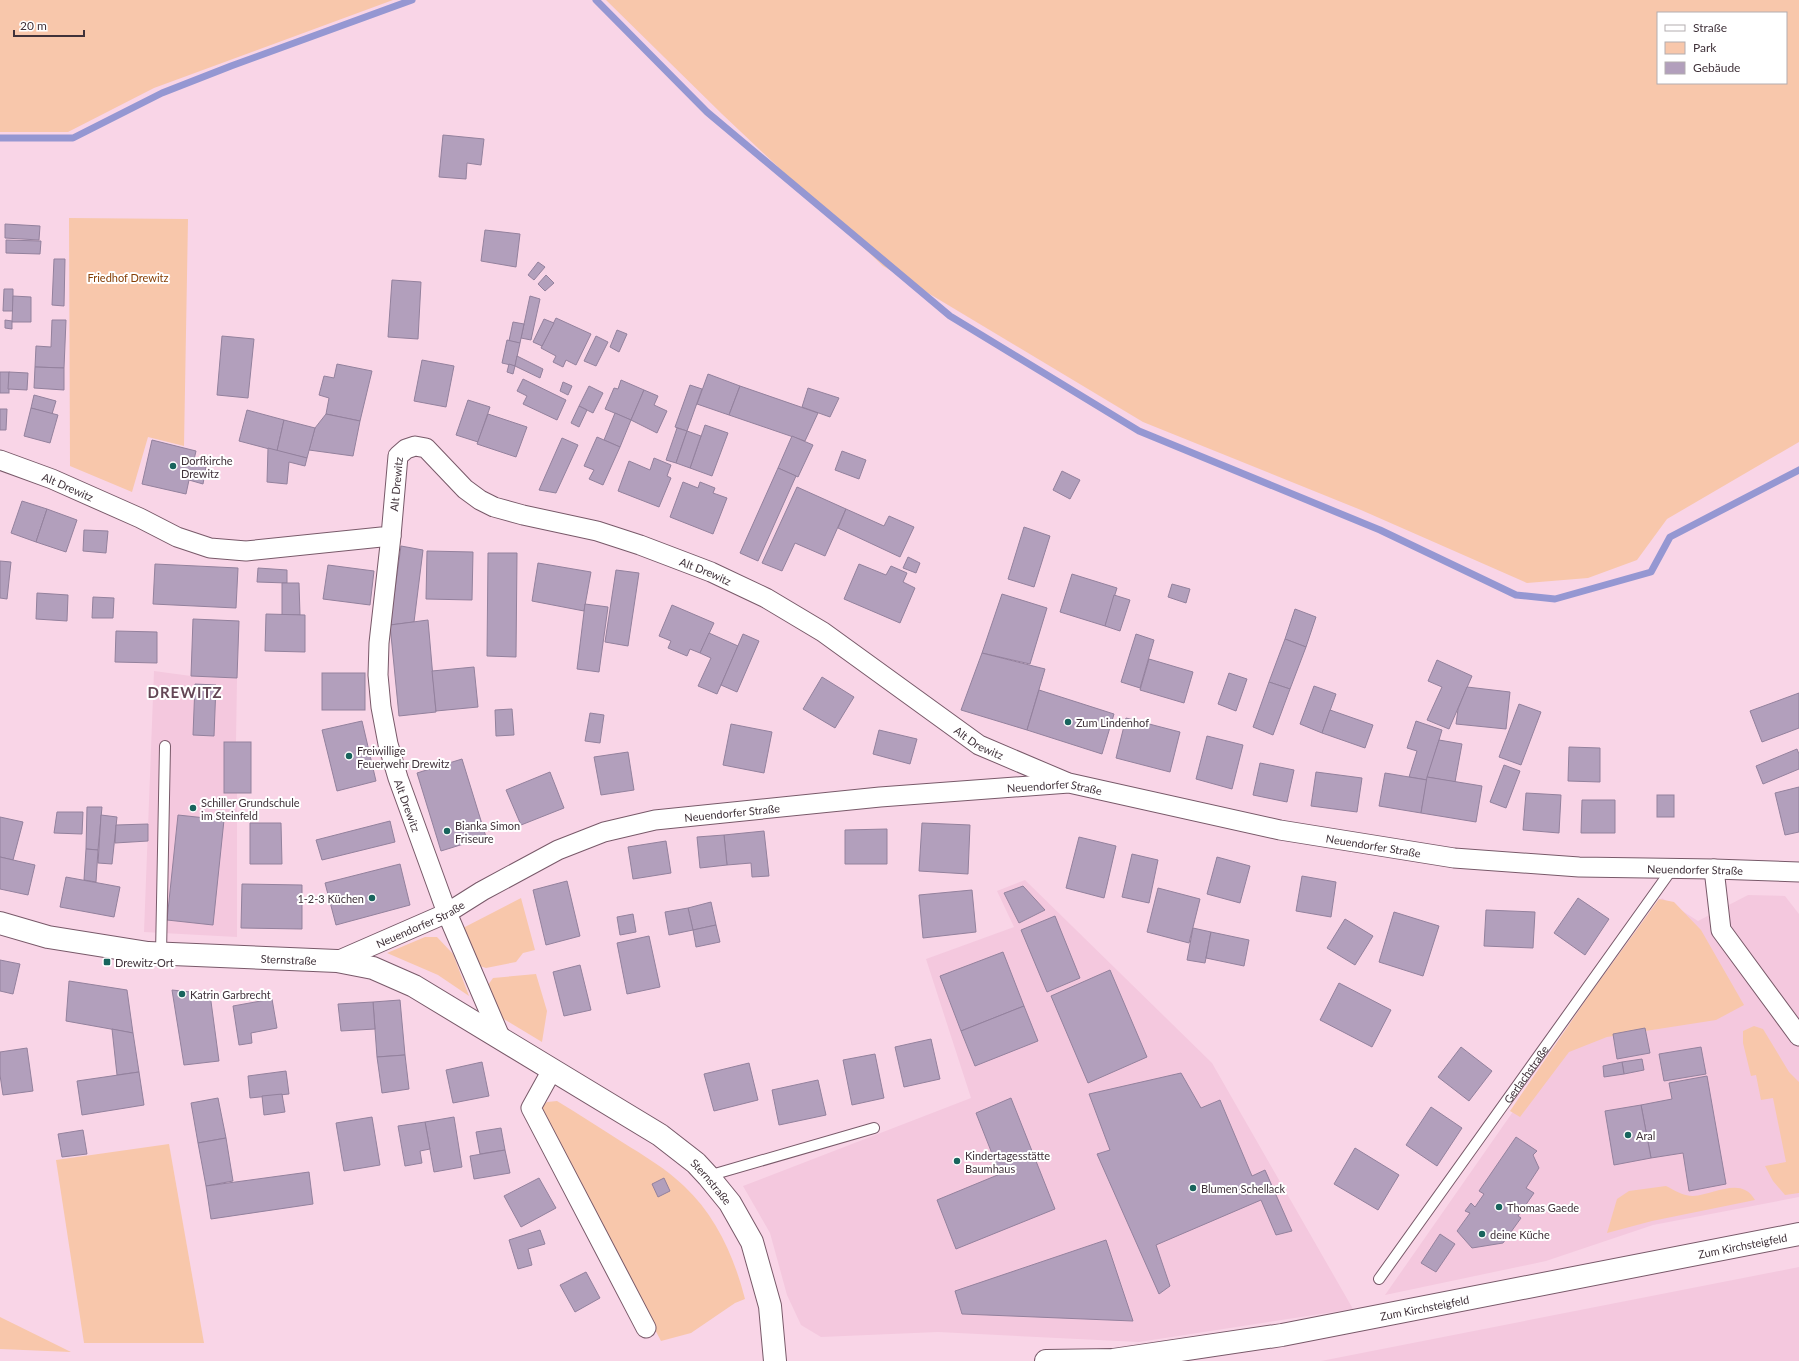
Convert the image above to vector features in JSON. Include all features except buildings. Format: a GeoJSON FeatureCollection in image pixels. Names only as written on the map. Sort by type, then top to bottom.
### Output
{"type":"FeatureCollection","features":[{"type":"Feature","properties":{"kind":"street","name":"Alt Drewitz"},"geometry":{"type":"LineString","coordinates":[[500,1039],[447,913],[398,778],[388,744],[380,707],[378,675],[379,643],[398,456],[406,449],[415,446],[426,448],[464,489],[480,500],[494,506],[523,516],[596,532],[640,544],[711,572],[766,598],[823,632],[980,744],[1069,783]]}},
{"type":"Feature","properties":{"kind":"street","name":"Alt Drewitz"},"geometry":{"type":"LineString","coordinates":[[0,460],[52,479],[140,518],[177,537],[210,548],[246,551],[391,536]]}},
{"type":"Feature","properties":{"kind":"street","name":"Neuendorfer Straße"},"geometry":{"type":"LineString","coordinates":[[337,961],[447,913],[482,891],[558,850],[604,832],[655,820],[880,797],[1069,783],[1280,830],[1454,858],[1579,867],[1799,872]]}},
{"type":"Feature","properties":{"kind":"street"},"geometry":{"type":"LineString","coordinates":[[1714,869],[1721,930],[1799,1036]]}},
{"type":"Feature","properties":{"kind":"street","name":"Sternstraße"},"geometry":{"type":"LineString","coordinates":[[0,923],[48,937],[109,948],[161,954],[337,961],[373,968],[414,986],[660,1135],[696,1163],[730,1203],[752,1242],[770,1306],[775,1361]]}},
{"type":"Feature","properties":{"kind":"street"},"geometry":{"type":"LineString","coordinates":[[552,1070],[531,1108],[646,1328]]}},
{"type":"Feature","properties":{"kind":"street","name":"Zum Kirchsteigfeld"},"geometry":{"type":"LineString","coordinates":[[1046,1361],[1113,1360],[1282,1335],[1799,1234]]}},
{"type":"Feature","properties":{"kind":"lane"},"geometry":{"type":"LineString","coordinates":[[161,954],[165,746]]}},
{"type":"Feature","properties":{"kind":"lane","name":"Gerlachstraße"},"geometry":{"type":"LineString","coordinates":[[1379,1279],[1672,869]]}},
{"type":"Feature","properties":{"kind":"lane"},"geometry":{"type":"LineString","coordinates":[[708,1176],[874,1128]]}},
{"type":"Feature","properties":{"kind":"shaded area","name":"Schiller Grundschule im Steinfeld"},"geometry":{"type":"Polygon","coordinates":[[[154,671],[191,676],[237,678],[236,742],[224,793],[237,793],[237,937],[144,932],[154,671]]]}},
{"type":"Feature","properties":{"kind":"shaded area"},"geometry":{"type":"Polygon","coordinates":[[[1025,880],[1212,1063],[1353,1309],[1139,1342],[938,1332],[821,1337],[801,1325],[787,1295],[770,1233],[743,1186],[971,1098],[926,959],[1014,927],[997,891],[1025,880]]]}},
{"type":"Feature","properties":{"kind":"shaded area"},"geometry":{"type":"Polygon","coordinates":[[[1748,895],[1785,896],[1799,914],[1799,1197],[1653,1225],[1546,1261],[1385,1295],[1662,898],[1698,921],[1748,895]]]}},
{"type":"Feature","properties":{"kind":"shaded area"},"geometry":{"type":"Polygon","coordinates":[[[1799,1267],[1799,1361],[1321,1361],[1799,1267]]]}},
{"type":"Feature","properties":{"kind":"green space"},"geometry":{"type":"Polygon","coordinates":[[[0,0],[393,0],[154,88],[68,132],[0,132],[0,0]]]}},
{"type":"Feature","properties":{"kind":"green space"},"geometry":{"type":"Polygon","coordinates":[[[606,0],[1799,0],[1799,442],[1667,519],[1637,560],[1588,578],[1527,583],[1361,510],[1143,422],[883,266],[722,114],[606,0]]]}},
{"type":"Feature","properties":{"kind":"green space","name":"Friedhof Drewitz"},"geometry":{"type":"Polygon","coordinates":[[[69,218],[188,219],[184,446],[148,437],[132,492],[70,466],[69,218]]]}},
{"type":"Feature","properties":{"kind":"green space"},"geometry":{"type":"Polygon","coordinates":[[[521,898],[535,950],[523,953],[516,962],[486,968],[477,965],[463,928],[521,898]]]}},
{"type":"Feature","properties":{"kind":"green space"},"geometry":{"type":"Polygon","coordinates":[[[1659,899],[1674,902],[1701,930],[1744,1005],[1716,1020],[1607,1037],[1569,1052],[1520,1117],[1510,1111],[1590,994],[1659,899]]]}},
{"type":"Feature","properties":{"kind":"green space"},"geometry":{"type":"Polygon","coordinates":[[[425,937],[437,937],[453,954],[469,996],[438,975],[387,953],[425,937]]]}},
{"type":"Feature","properties":{"kind":"green space"},"geometry":{"type":"Polygon","coordinates":[[[536,974],[547,1011],[542,1042],[502,1018],[488,985],[493,978],[536,974]]]}},
{"type":"Feature","properties":{"kind":"green space"},"geometry":{"type":"Polygon","coordinates":[[[1754,1026],[1763,1029],[1789,1072],[1799,1082],[1799,1193],[1785,1195],[1773,1181],[1765,1166],[1786,1162],[1773,1098],[1761,1100],[1756,1075],[1751,1076],[1743,1043],[1743,1031],[1754,1026]]]}},
{"type":"Feature","properties":{"kind":"green space"},"geometry":{"type":"Polygon","coordinates":[[[557,1101],[654,1162],[684,1186],[705,1210],[722,1238],[735,1267],[745,1299],[735,1303],[691,1333],[661,1341],[539,1110],[547,1102],[557,1101]]]}},
{"type":"Feature","properties":{"kind":"green space"},"geometry":{"type":"Polygon","coordinates":[[[169,1144],[204,1343],[84,1343],[56,1160],[169,1144]]]}},
{"type":"Feature","properties":{"kind":"green space"},"geometry":{"type":"Polygon","coordinates":[[[1666,1186],[1689,1196],[1701,1195],[1727,1188],[1743,1189],[1750,1193],[1755,1200],[1652,1221],[1607,1233],[1617,1199],[1629,1191],[1666,1186]]]}},
{"type":"Feature","properties":{"kind":"green space"},"geometry":{"type":"Polygon","coordinates":[[[0,1317],[71,1352],[0,1349],[0,1317]]]}},
{"type":"Feature","properties":{"kind":"waterway"},"geometry":{"type":"LineString","coordinates":[[0,138],[73,138],[162,93],[231,66],[412,0]]}},
{"type":"Feature","properties":{"kind":"waterway"},"geometry":{"type":"LineString","coordinates":[[596,0],[707,112],[950,316],[1139,431],[1380,530],[1516,595],[1555,599],[1651,572],[1670,537],[1799,470]]}},
{"type":"Feature","properties":{"kind":"place","name":"Dorfkirche Drewitz"},"geometry":{"type":"Point","coordinates":[173,466]}},
{"type":"Feature","properties":{"kind":"place","name":"Zum Lindenhof"},"geometry":{"type":"Point","coordinates":[1068,722]}},
{"type":"Feature","properties":{"kind":"place","name":"Freiwillige Feuerwehr Drewitz"},"geometry":{"type":"Point","coordinates":[349,756]}},
{"type":"Feature","properties":{"kind":"place","name":"Schiller Grundschule im Steinfeld"},"geometry":{"type":"Point","coordinates":[193,808]}},
{"type":"Feature","properties":{"kind":"place","name":"Bianka Simon Friseure"},"geometry":{"type":"Point","coordinates":[447,831]}},
{"type":"Feature","properties":{"kind":"place","name":"1-2-3 Küchen"},"geometry":{"type":"Point","coordinates":[372,898]}},
{"type":"Feature","properties":{"kind":"place","name":"Drewitz-Ort"},"geometry":{"type":"Point","coordinates":[107,962]}},
{"type":"Feature","properties":{"kind":"place","name":"Katrin Garbrecht"},"geometry":{"type":"Point","coordinates":[182,994]}},
{"type":"Feature","properties":{"kind":"place","name":"Aral"},"geometry":{"type":"Point","coordinates":[1628,1135]}},
{"type":"Feature","properties":{"kind":"place","name":"Kindertagesstätte Baumhaus"},"geometry":{"type":"Point","coordinates":[957,1161]}},
{"type":"Feature","properties":{"kind":"place","name":"Blumen Schellack"},"geometry":{"type":"Point","coordinates":[1193,1188]}},
{"type":"Feature","properties":{"kind":"place","name":"Thomas Gaede"},"geometry":{"type":"Point","coordinates":[1499,1207]}},
{"type":"Feature","properties":{"kind":"place","name":"deine Küche"},"geometry":{"type":"Point","coordinates":[1482,1234]}},
{"type":"Feature","properties":{"kind":"district","name":"DREWITZ"},"geometry":{"type":"Point","coordinates":[185,692]}}]}
